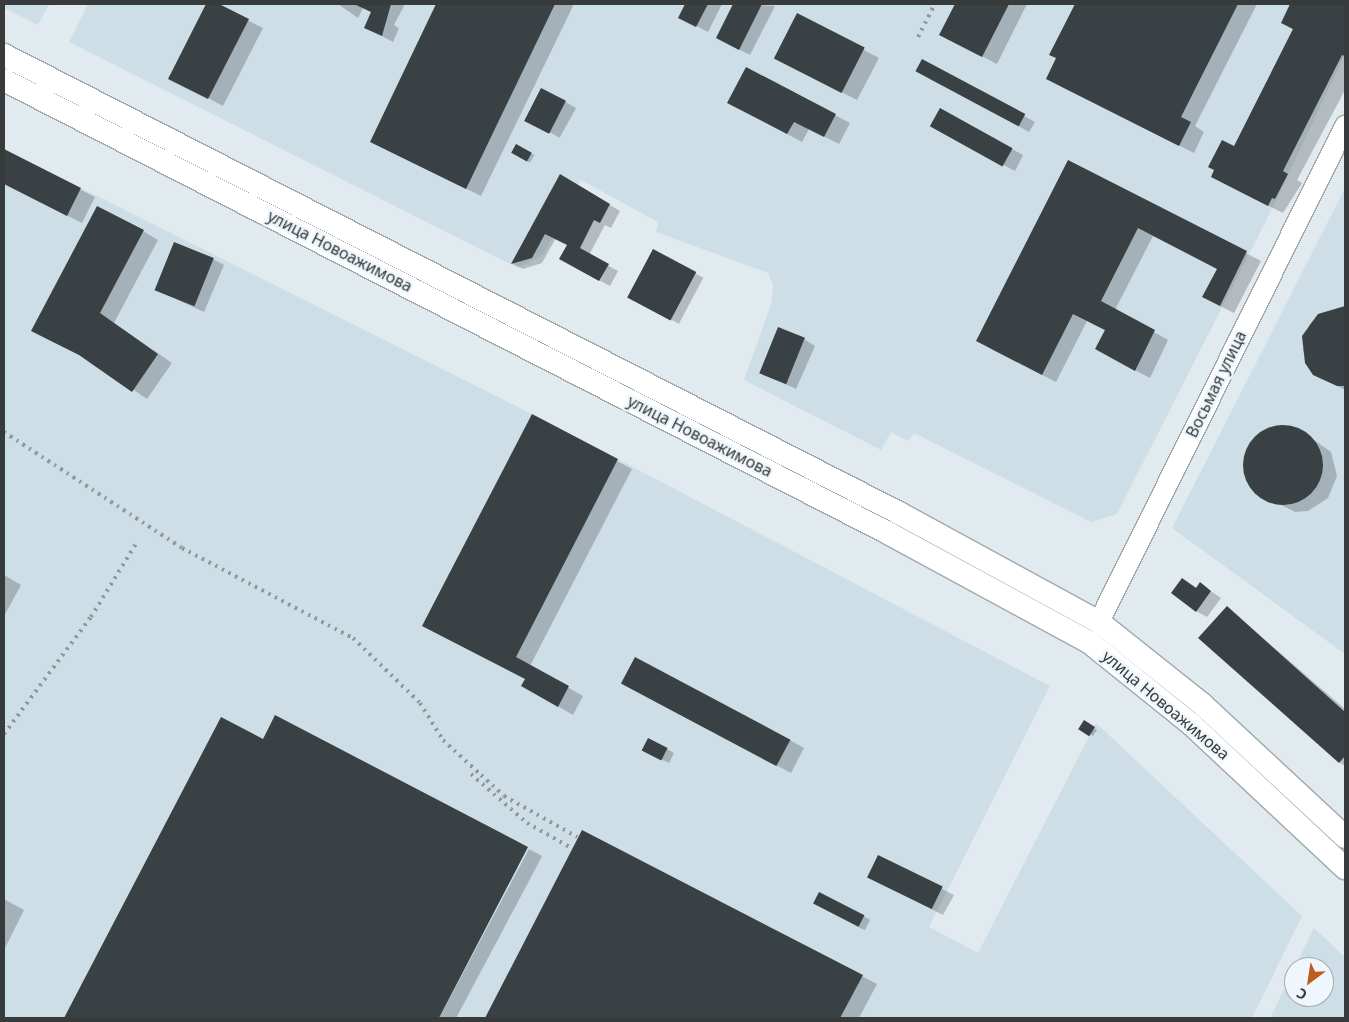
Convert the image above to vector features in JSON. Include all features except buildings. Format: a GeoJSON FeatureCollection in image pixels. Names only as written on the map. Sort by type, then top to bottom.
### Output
{"type":"FeatureCollection","features":[{"type":"Feature","properties":{"kind":"main road","name":"улица Новоажимова"},"geometry":{"type":"LineString","coordinates":[[4,55],[899,513],[1099,622],[1202,704],[1345,837]]}},
{"type":"Feature","properties":{"kind":"main road","name":"улица Новоажимова"},"geometry":{"type":"LineString","coordinates":[[4,80],[888,532],[1089,642],[1191,724],[1345,868]]}},
{"type":"Feature","properties":{"kind":"main road","name":"Восьмая улица"},"geometry":{"type":"LineString","coordinates":[[1089,642],[1099,622]]}},
{"type":"Feature","properties":{"kind":"street","name":"Восьмая улица"},"geometry":{"type":"LineString","coordinates":[[1099,622],[1345,126]]}},
{"type":"Feature","properties":{"kind":"shaded area"},"geometry":{"type":"Polygon","coordinates":[[[4,4],[49,4],[38,25],[4,8],[4,4]]]}},
{"type":"Feature","properties":{"kind":"shaded area"},"geometry":{"type":"Polygon","coordinates":[[[88,4],[1345,4],[1345,54],[1269,215],[1117,514],[1091,522],[914,433],[908,441],[891,432],[881,450],[744,380],[771,304],[773,285],[768,273],[656,232],[658,222],[581,180],[544,254],[518,268],[69,42],[88,4]]]}},
{"type":"Feature","properties":{"kind":"shaded area"},"geometry":{"type":"Polygon","coordinates":[[[4,184],[67,216],[81,188],[532,414],[1050,686],[929,927],[978,953],[1096,723],[1302,916],[1252,1018],[4,1018],[4,184]]]}},
{"type":"Feature","properties":{"kind":"shaded area"},"geometry":{"type":"Polygon","coordinates":[[[1345,188],[1345,654],[1172,528],[1345,188]]]}},
{"type":"Feature","properties":{"kind":"shaded area"},"geometry":{"type":"Polygon","coordinates":[[[1314,928],[1345,957],[1345,1018],[1270,1018],[1284,989],[1284,1007],[1334,1007],[1334,957],[1300,957],[1314,928]]]}},
{"type":"Feature","properties":{"kind":"railway"},"geometry":{"type":"LineString","coordinates":[[918,37],[935,4]]}},
{"type":"Feature","properties":{"kind":"railway"},"geometry":{"type":"LineString","coordinates":[[4,432],[182,548],[353,638],[420,703],[443,740],[504,796],[577,837]]}},
{"type":"Feature","properties":{"kind":"railway"},"geometry":{"type":"LineString","coordinates":[[4,734],[91,617],[137,542]]}},
{"type":"Feature","properties":{"kind":"railway"},"geometry":{"type":"LineString","coordinates":[[471,774],[527,823],[570,847]]}}]}
